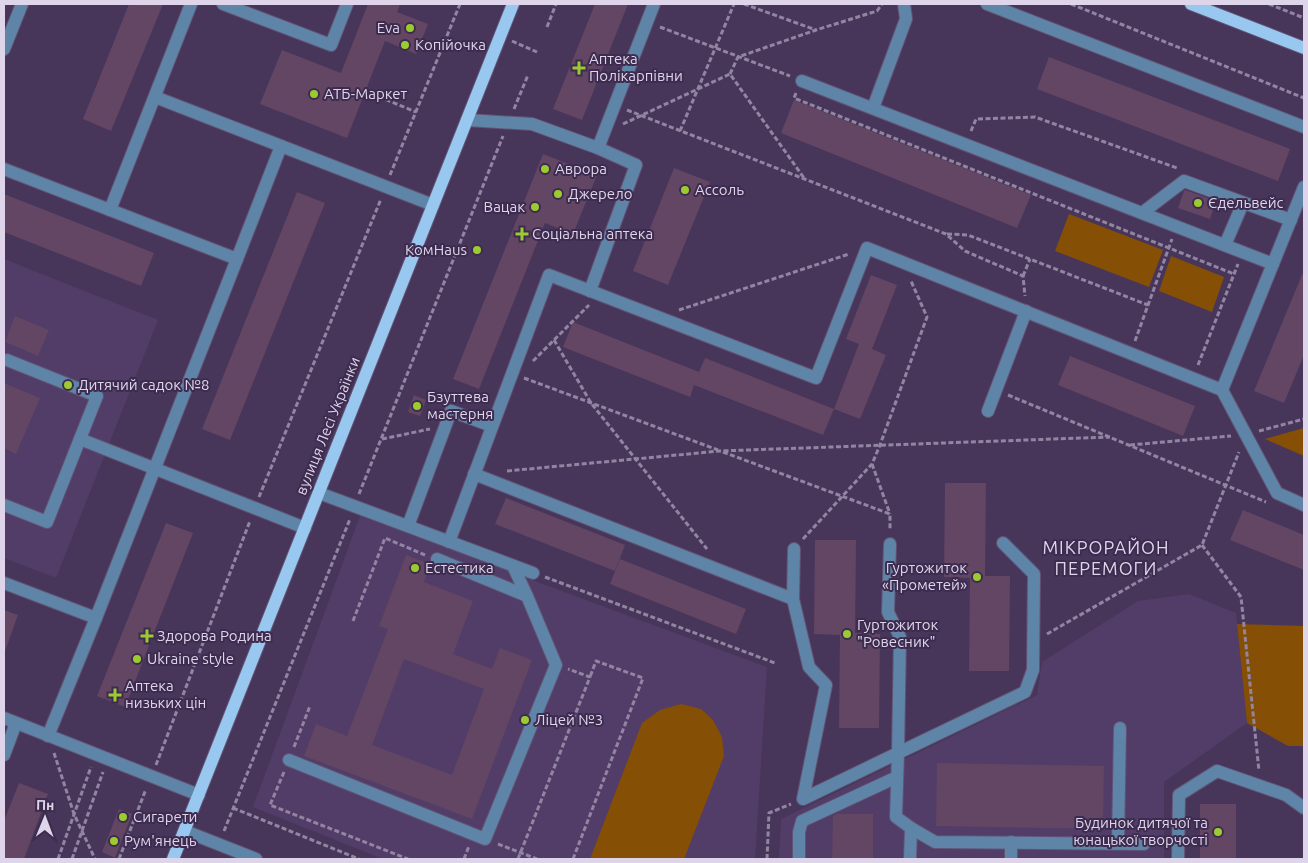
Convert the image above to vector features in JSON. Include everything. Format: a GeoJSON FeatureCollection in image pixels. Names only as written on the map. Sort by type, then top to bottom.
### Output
{"type":"FeatureCollection","features":[{"type":"Feature","properties":{"kind":"main road","name":"вулиця Лесі Українки"},"geometry":{"type":"LineString","coordinates":[[173,859],[513,4]]}},
{"type":"Feature","properties":{"kind":"main road"},"geometry":{"type":"LineString","coordinates":[[1191,4],[1304,48]]}},
{"type":"Feature","properties":{"kind":"street"},"geometry":{"type":"LineString","coordinates":[[4,49],[22,4]]}},
{"type":"Feature","properties":{"kind":"street"},"geometry":{"type":"LineString","coordinates":[[110,210],[191,4]]}},
{"type":"Feature","properties":{"kind":"street"},"geometry":{"type":"LineString","coordinates":[[223,4],[331,45],[347,4]]}},
{"type":"Feature","properties":{"kind":"street"},"geometry":{"type":"LineString","coordinates":[[598,148],[654,4]]}},
{"type":"Feature","properties":{"kind":"street"},"geometry":{"type":"LineString","coordinates":[[873,108],[906,19],[904,4]]}},
{"type":"Feature","properties":{"kind":"street"},"geometry":{"type":"LineString","coordinates":[[988,4],[1304,127]]}},
{"type":"Feature","properties":{"kind":"street"},"geometry":{"type":"LineString","coordinates":[[802,81],[1273,264]]}},
{"type":"Feature","properties":{"kind":"street"},"geometry":{"type":"LineString","coordinates":[[155,97],[433,205]]}},
{"type":"Feature","properties":{"kind":"street"},"geometry":{"type":"LineString","coordinates":[[467,120],[532,124],[598,148],[636,165],[595,293]]}},
{"type":"Feature","properties":{"kind":"street"},"geometry":{"type":"LineString","coordinates":[[48,736],[281,146]]}},
{"type":"Feature","properties":{"kind":"street"},"geometry":{"type":"LineString","coordinates":[[4,169],[237,259]]}},
{"type":"Feature","properties":{"kind":"street"},"geometry":{"type":"LineString","coordinates":[[1142,213],[1184,181],[1291,220]]}},
{"type":"Feature","properties":{"kind":"street"},"geometry":{"type":"LineString","coordinates":[[1222,390],[1304,186]]}},
{"type":"Feature","properties":{"kind":"street"},"geometry":{"type":"LineString","coordinates":[[1225,245],[1243,203]]}},
{"type":"Feature","properties":{"kind":"street"},"geometry":{"type":"LineString","coordinates":[[449,542],[492,426],[515,374],[549,275],[816,378],[867,248],[1222,390],[1277,493],[1304,505]]}},
{"type":"Feature","properties":{"kind":"street"},"geometry":{"type":"LineString","coordinates":[[988,411],[1026,312]]}},
{"type":"Feature","properties":{"kind":"street"},"geometry":{"type":"LineString","coordinates":[[4,505],[47,522],[97,396],[7,360]]}},
{"type":"Feature","properties":{"kind":"street"},"geometry":{"type":"LineString","coordinates":[[408,526],[451,411],[492,426]]}},
{"type":"Feature","properties":{"kind":"street"},"geometry":{"type":"LineString","coordinates":[[80,439],[305,528]]}},
{"type":"Feature","properties":{"kind":"street"},"geometry":{"type":"LineString","coordinates":[[474,474],[793,599]]}},
{"type":"Feature","properties":{"kind":"street"},"geometry":{"type":"LineString","coordinates":[[319,493],[533,573]]}},
{"type":"Feature","properties":{"kind":"street"},"geometry":{"type":"LineString","coordinates":[[803,799],[1025,692],[1033,670],[1034,574],[1003,543]]}},
{"type":"Feature","properties":{"kind":"street"},"geometry":{"type":"LineString","coordinates":[[890,544],[888,612],[900,636],[896,817],[935,842],[1144,844]]}},
{"type":"Feature","properties":{"kind":"street"},"geometry":{"type":"LineString","coordinates":[[794,549],[793,599],[809,667],[826,685],[803,799]]}},
{"type":"Feature","properties":{"kind":"street"},"geometry":{"type":"LineString","coordinates":[[436,559],[527,596]]}},
{"type":"Feature","properties":{"kind":"street"},"geometry":{"type":"LineString","coordinates":[[288,760],[486,839],[556,665],[513,566]]}},
{"type":"Feature","properties":{"kind":"street"},"geometry":{"type":"LineString","coordinates":[[4,582],[96,618]]}},
{"type":"Feature","properties":{"kind":"street"},"geometry":{"type":"LineString","coordinates":[[4,718],[199,795]]}},
{"type":"Feature","properties":{"kind":"street"},"geometry":{"type":"LineString","coordinates":[[4,755],[16,723]]}},
{"type":"Feature","properties":{"kind":"street"},"geometry":{"type":"LineString","coordinates":[[1118,843],[1120,728]]}},
{"type":"Feature","properties":{"kind":"street"},"geometry":{"type":"LineString","coordinates":[[1178,859],[1179,795],[1217,771],[1286,795],[1304,808]]}},
{"type":"Feature","properties":{"kind":"street"},"geometry":{"type":"LineString","coordinates":[[799,859],[799,832],[802,821],[897,777]]}},
{"type":"Feature","properties":{"kind":"street"},"geometry":{"type":"LineString","coordinates":[[910,859],[911,828]]}},
{"type":"Feature","properties":{"kind":"street"},"geometry":{"type":"LineString","coordinates":[[185,831],[256,859]]}},
{"type":"Feature","properties":{"kind":"street"},"geometry":{"type":"LineString","coordinates":[[1011,842],[1011,859]]}},
{"type":"Feature","properties":{"kind":"path"},"geometry":{"type":"LineString","coordinates":[[119,859],[255,508],[460,4]]}},
{"type":"Feature","properties":{"kind":"path"},"geometry":{"type":"LineString","coordinates":[[547,27],[556,4]]}},
{"type":"Feature","properties":{"kind":"path"},"geometry":{"type":"LineString","coordinates":[[680,131],[734,4]]}},
{"type":"Feature","properties":{"kind":"path"},"geometry":{"type":"LineString","coordinates":[[744,4],[816,30]]}},
{"type":"Feature","properties":{"kind":"path"},"geometry":{"type":"LineString","coordinates":[[604,133],[730,74],[738,57],[877,11],[882,4]]}},
{"type":"Feature","properties":{"kind":"path"},"geometry":{"type":"LineString","coordinates":[[1072,4],[1304,98]]}},
{"type":"Feature","properties":{"kind":"path"},"geometry":{"type":"LineString","coordinates":[[1269,4],[1304,18]]}},
{"type":"Feature","properties":{"kind":"path"},"geometry":{"type":"LineString","coordinates":[[647,22],[802,81],[794,98],[1234,274]]}},
{"type":"Feature","properties":{"kind":"path"},"geometry":{"type":"LineString","coordinates":[[500,36],[537,52]]}},
{"type":"Feature","properties":{"kind":"path"},"geometry":{"type":"LineString","coordinates":[[730,74],[804,179]]}},
{"type":"Feature","properties":{"kind":"path"},"geometry":{"type":"LineString","coordinates":[[514,110],[528,75]]}},
{"type":"Feature","properties":{"kind":"path"},"geometry":{"type":"LineString","coordinates":[[365,91],[416,112]]}},
{"type":"Feature","properties":{"kind":"path"},"geometry":{"type":"LineString","coordinates":[[615,105],[946,234],[968,235],[1148,305]]}},
{"type":"Feature","properties":{"kind":"path"},"geometry":{"type":"LineString","coordinates":[[966,144],[976,118],[1035,117],[1183,171]]}},
{"type":"Feature","properties":{"kind":"path"},"geometry":{"type":"LineString","coordinates":[[218,845],[506,128]]}},
{"type":"Feature","properties":{"kind":"path"},"geometry":{"type":"LineString","coordinates":[[1130,353],[1177,226]]}},
{"type":"Feature","properties":{"kind":"path"},"geometry":{"type":"LineString","coordinates":[[946,234],[965,251],[1023,276]]}},
{"type":"Feature","properties":{"kind":"path"},"geometry":{"type":"LineString","coordinates":[[658,317],[867,248]]}},
{"type":"Feature","properties":{"kind":"path"},"geometry":{"type":"LineString","coordinates":[[1193,378],[1243,252]]}},
{"type":"Feature","properties":{"kind":"path"},"geometry":{"type":"LineString","coordinates":[[1026,312],[1023,276],[1030,259]]}},
{"type":"Feature","properties":{"kind":"path"},"geometry":{"type":"LineString","coordinates":[[794,549],[872,464],[880,445],[927,318],[903,262]]}},
{"type":"Feature","properties":{"kind":"path"},"geometry":{"type":"LineString","coordinates":[[595,293],[554,340],[515,374],[890,514]]}},
{"type":"Feature","properties":{"kind":"path"},"geometry":{"type":"LineString","coordinates":[[554,340],[591,403],[708,550]]}},
{"type":"Feature","properties":{"kind":"path"},"geometry":{"type":"LineString","coordinates":[[996,390],[1269,504]]}},
{"type":"Feature","properties":{"kind":"path"},"geometry":{"type":"LineString","coordinates":[[1129,445],[1246,434],[1304,419]]}},
{"type":"Feature","properties":{"kind":"path"},"geometry":{"type":"LineString","coordinates":[[382,440],[445,426]]}},
{"type":"Feature","properties":{"kind":"path"},"geometry":{"type":"LineString","coordinates":[[1033,642],[1202,545],[1246,434]]}},
{"type":"Feature","properties":{"kind":"path"},"geometry":{"type":"LineString","coordinates":[[503,472],[720,451],[1110,437]]}},
{"type":"Feature","properties":{"kind":"path"},"geometry":{"type":"LineString","coordinates":[[872,464],[890,514],[890,544]]}},
{"type":"Feature","properties":{"kind":"path"},"geometry":{"type":"LineString","coordinates":[[353,621],[385,538],[436,559]]}},
{"type":"Feature","properties":{"kind":"path"},"geometry":{"type":"LineString","coordinates":[[1202,545],[1241,598],[1260,786]]}},
{"type":"Feature","properties":{"kind":"path"},"geometry":{"type":"LineString","coordinates":[[533,573],[775,663]]}},
{"type":"Feature","properties":{"kind":"path"},"geometry":{"type":"LineString","coordinates":[[518,859],[596,661],[643,678],[573,859]]}},
{"type":"Feature","properties":{"kind":"path"},"geometry":{"type":"LineString","coordinates":[[556,665],[590,677]]}},
{"type":"Feature","properties":{"kind":"path"},"geometry":{"type":"LineString","coordinates":[[310,706],[270,805],[408,859]]}},
{"type":"Feature","properties":{"kind":"path"},"geometry":{"type":"LineString","coordinates":[[48,736],[74,814],[95,859]]}},
{"type":"Feature","properties":{"kind":"path"},"geometry":{"type":"LineString","coordinates":[[58,859],[95,754]]}},
{"type":"Feature","properties":{"kind":"path"},"geometry":{"type":"LineString","coordinates":[[72,859],[108,759]]}},
{"type":"Feature","properties":{"kind":"path"},"geometry":{"type":"LineString","coordinates":[[767,859],[769,813],[803,799]]}},
{"type":"Feature","properties":{"kind":"path"},"geometry":{"type":"LineString","coordinates":[[233,808],[359,859]]}},
{"type":"Feature","properties":{"kind":"path"},"geometry":{"type":"LineString","coordinates":[[486,839],[537,859]]}},
{"type":"Feature","properties":{"kind":"shaded area"},"geometry":{"type":"Polygon","coordinates":[[[1069,214],[1163,250],[1149,287],[1055,251],[1069,214]]]}},
{"type":"Feature","properties":{"kind":"shaded area"},"geometry":{"type":"Polygon","coordinates":[[[1171,256],[1224,277],[1212,312],[1159,291],[1171,256]]]}},
{"type":"Feature","properties":{"kind":"shaded area","name":"Дитячий садок №8"},"geometry":{"type":"Polygon","coordinates":[[[4,259],[158,320],[56,578],[4,558],[4,259]]]}},
{"type":"Feature","properties":{"kind":"shaded area"},"geometry":{"type":"Polygon","coordinates":[[[1304,428],[1304,456],[1265,439],[1304,428]]]}},
{"type":"Feature","properties":{"kind":"shaded area","name":"Ліцей №3"},"geometry":{"type":"Polygon","coordinates":[[[360,516],[767,667],[755,859],[383,859],[253,807],[360,516]]]}},
{"type":"Feature","properties":{"kind":"shaded area"},"geometry":{"type":"Polygon","coordinates":[[[1189,594],[1236,613],[1247,723],[1164,782],[1164,859],[779,859],[781,819],[1037,695],[1042,662],[1138,601],[1189,594]]]}},
{"type":"Feature","properties":{"kind":"shaded area"},"geometry":{"type":"Polygon","coordinates":[[[1237,624],[1304,626],[1304,746],[1288,746],[1247,723],[1237,624]]]}},
{"type":"Feature","properties":{"kind":"shaded area"},"geometry":{"type":"Polygon","coordinates":[[[681,704],[701,709],[713,720],[722,737],[724,756],[684,859],[590,859],[642,723],[660,710],[681,704]]]}},
{"type":"Feature","properties":{"kind":"building"},"geometry":{"type":"Polygon","coordinates":[[[129,4],[163,4],[111,131],[83,119],[129,4]]]}},
{"type":"Feature","properties":{"kind":"building"},"geometry":{"type":"Polygon","coordinates":[[[368,4],[400,4],[397,12],[428,24],[416,54],[385,41],[347,138],[260,104],[282,50],[341,73],[368,4]]]}},
{"type":"Feature","properties":{"kind":"building"},"geometry":{"type":"Polygon","coordinates":[[[595,4],[628,4],[582,120],[553,109],[595,4]]]}},
{"type":"Feature","properties":{"kind":"building"},"geometry":{"type":"Polygon","coordinates":[[[1049,57],[1290,149],[1278,181],[1037,89],[1049,57]]]}},
{"type":"Feature","properties":{"kind":"building"},"geometry":{"type":"Polygon","coordinates":[[[794,100],[1031,195],[1017,228],[781,133],[794,100]]]}},
{"type":"Feature","properties":{"kind":"building"},"geometry":{"type":"Polygon","coordinates":[[[543,154],[597,175],[573,234],[545,223],[479,389],[453,379],[543,154]]]}},
{"type":"Feature","properties":{"kind":"building"},"geometry":{"type":"Polygon","coordinates":[[[674,168],[710,182],[668,285],[633,271],[674,168]]]}},
{"type":"Feature","properties":{"kind":"building","name":"Єдельвейс"},"geometry":{"type":"Polygon","coordinates":[[[1185,190],[1216,201],[1210,219],[1178,208],[1185,190]]]}},
{"type":"Feature","properties":{"kind":"building"},"geometry":{"type":"Polygon","coordinates":[[[297,192],[325,203],[230,440],[202,429],[297,192]]]}},
{"type":"Feature","properties":{"kind":"building"},"geometry":{"type":"Polygon","coordinates":[[[4,194],[154,253],[141,286],[4,232],[4,194]]]}},
{"type":"Feature","properties":{"kind":"building"},"geometry":{"type":"Polygon","coordinates":[[[1304,270],[1304,355],[1284,403],[1254,391],[1304,270]]]}},
{"type":"Feature","properties":{"kind":"building"},"geometry":{"type":"Polygon","coordinates":[[[871,275],[897,285],[872,349],[886,355],[860,419],[834,409],[859,344],[846,339],[871,275]]]}},
{"type":"Feature","properties":{"kind":"building"},"geometry":{"type":"Polygon","coordinates":[[[15,316],[49,330],[38,356],[5,342],[15,316]]]}},
{"type":"Feature","properties":{"kind":"building"},"geometry":{"type":"Polygon","coordinates":[[[573,322],[699,372],[705,358],[834,409],[823,435],[694,385],[690,397],[563,347],[573,322]]]}},
{"type":"Feature","properties":{"kind":"building"},"geometry":{"type":"Polygon","coordinates":[[[1070,356],[1195,406],[1183,436],[1058,385],[1070,356]]]}},
{"type":"Feature","properties":{"kind":"building"},"geometry":{"type":"Polygon","coordinates":[[[4,383],[40,398],[16,454],[4,448],[4,383]]]}},
{"type":"Feature","properties":{"kind":"building","name":"Бзуттева мастерня"},"geometry":{"type":"Polygon","coordinates":[[[414,395],[426,400],[420,416],[408,412],[414,395]]]}},
{"type":"Feature","properties":{"kind":"building","name":"Гуртожиток «Прометей»"},"geometry":{"type":"Polygon","coordinates":[[[945,483],[986,483],[985,576],[1010,576],[1009,671],[969,671],[970,578],[944,577],[945,483]]]}},
{"type":"Feature","properties":{"kind":"building"},"geometry":{"type":"Polygon","coordinates":[[[506,498],[625,545],[615,571],[495,524],[506,498]]]}},
{"type":"Feature","properties":{"kind":"building"},"geometry":{"type":"Polygon","coordinates":[[[1243,510],[1304,535],[1304,570],[1230,540],[1243,510]]]}},
{"type":"Feature","properties":{"kind":"building"},"geometry":{"type":"Polygon","coordinates":[[[166,523],[193,533],[125,707],[97,696],[166,523]]]}},
{"type":"Feature","properties":{"kind":"building","name":"Гуртожиток \"Ровесник\""},"geometry":{"type":"Polygon","coordinates":[[[815,540],[856,540],[855,633],[880,634],[879,728],[839,728],[840,635],[814,634],[815,540]]]}},
{"type":"Feature","properties":{"kind":"building"},"geometry":{"type":"Polygon","coordinates":[[[406,555],[430,564],[424,582],[473,601],[453,654],[492,669],[500,648],[532,660],[472,819],[304,756],[316,724],[347,736],[388,629],[379,626],[406,555]],[[404,659],[372,745],[452,775],[484,689],[404,659]]]}},
{"type":"Feature","properties":{"kind":"building"},"geometry":{"type":"Polygon","coordinates":[[[620,559],[746,609],[736,634],[610,584],[620,559]]]}},
{"type":"Feature","properties":{"kind":"building"},"geometry":{"type":"Polygon","coordinates":[[[4,610],[18,615],[5,651],[4,651],[4,610]]]}},
{"type":"Feature","properties":{"kind":"building"},"geometry":{"type":"Polygon","coordinates":[[[937,763],[1104,766],[1103,829],[936,826],[937,763]]]}},
{"type":"Feature","properties":{"kind":"building"},"geometry":{"type":"Polygon","coordinates":[[[19,783],[48,794],[24,859],[4,859],[4,821],[19,783]]]}},
{"type":"Feature","properties":{"kind":"building","name":"Будинок дитячої та юнацької творчості"},"geometry":{"type":"Polygon","coordinates":[[[1200,804],[1236,804],[1236,859],[1200,859],[1200,804]]]}},
{"type":"Feature","properties":{"kind":"building","name":"Рум'янець"},"geometry":{"type":"Polygon","coordinates":[[[119,809],[132,814],[115,858],[102,852],[119,809]]]}},
{"type":"Feature","properties":{"kind":"building"},"geometry":{"type":"Polygon","coordinates":[[[837,814],[873,814],[873,859],[832,859],[833,816],[837,814]]]}},
{"type":"Feature","properties":{"kind":"place","name":"Eva"},"geometry":{"type":"Point","coordinates":[410,28]}},
{"type":"Feature","properties":{"kind":"place","name":"Копійочка"},"geometry":{"type":"Point","coordinates":[405,45]}},
{"type":"Feature","properties":{"kind":"place","name":"Аптека Полікарпівни"},"geometry":{"type":"Point","coordinates":[579,68]}},
{"type":"Feature","properties":{"kind":"place","name":"АТБ-Маркет"},"geometry":{"type":"Point","coordinates":[314,94]}},
{"type":"Feature","properties":{"kind":"place","name":"Аврора"},"geometry":{"type":"Point","coordinates":[545,169]}},
{"type":"Feature","properties":{"kind":"place","name":"Ассоль"},"geometry":{"type":"Point","coordinates":[685,190]}},
{"type":"Feature","properties":{"kind":"place","name":"Джерело"},"geometry":{"type":"Point","coordinates":[558,194]}},
{"type":"Feature","properties":{"kind":"place","name":"Єдельвейс"},"geometry":{"type":"Point","coordinates":[1198,203]}},
{"type":"Feature","properties":{"kind":"place","name":"Вацак"},"geometry":{"type":"Point","coordinates":[535,207]}},
{"type":"Feature","properties":{"kind":"place","name":"Соціальна аптека"},"geometry":{"type":"Point","coordinates":[522,234]}},
{"type":"Feature","properties":{"kind":"place","name":"КомHaus"},"geometry":{"type":"Point","coordinates":[477,250]}},
{"type":"Feature","properties":{"kind":"place","name":"Дитячий садок №8"},"geometry":{"type":"Point","coordinates":[68,385]}},
{"type":"Feature","properties":{"kind":"place","name":"Бзуттева мастерня"},"geometry":{"type":"Point","coordinates":[417,406]}},
{"type":"Feature","properties":{"kind":"place","name":"Естестика"},"geometry":{"type":"Point","coordinates":[415,568]}},
{"type":"Feature","properties":{"kind":"place","name":"Гуртожиток «Прометей»"},"geometry":{"type":"Point","coordinates":[977,577]}},
{"type":"Feature","properties":{"kind":"place","name":"Гуртожиток \"Ровесник\""},"geometry":{"type":"Point","coordinates":[847,634]}},
{"type":"Feature","properties":{"kind":"place","name":"Здорова Родина"},"geometry":{"type":"Point","coordinates":[147,636]}},
{"type":"Feature","properties":{"kind":"place","name":"Ukraine style"},"geometry":{"type":"Point","coordinates":[137,659]}},
{"type":"Feature","properties":{"kind":"place","name":"Аптека низьких цін"},"geometry":{"type":"Point","coordinates":[115,695]}},
{"type":"Feature","properties":{"kind":"place","name":"Ліцей №3"},"geometry":{"type":"Point","coordinates":[525,720]}},
{"type":"Feature","properties":{"kind":"place","name":"Сигарети"},"geometry":{"type":"Point","coordinates":[123,817]}},
{"type":"Feature","properties":{"kind":"place","name":"Будинок дитячої та юнацької творчості"},"geometry":{"type":"Point","coordinates":[1218,832]}},
{"type":"Feature","properties":{"kind":"place","name":"Рум'янець"},"geometry":{"type":"Point","coordinates":[114,841]}},
{"type":"Feature","properties":{"kind":"district","name":"МІКРОРАЙОН ПЕРЕМОГИ"},"geometry":{"type":"Point","coordinates":[1106,558]}}]}
